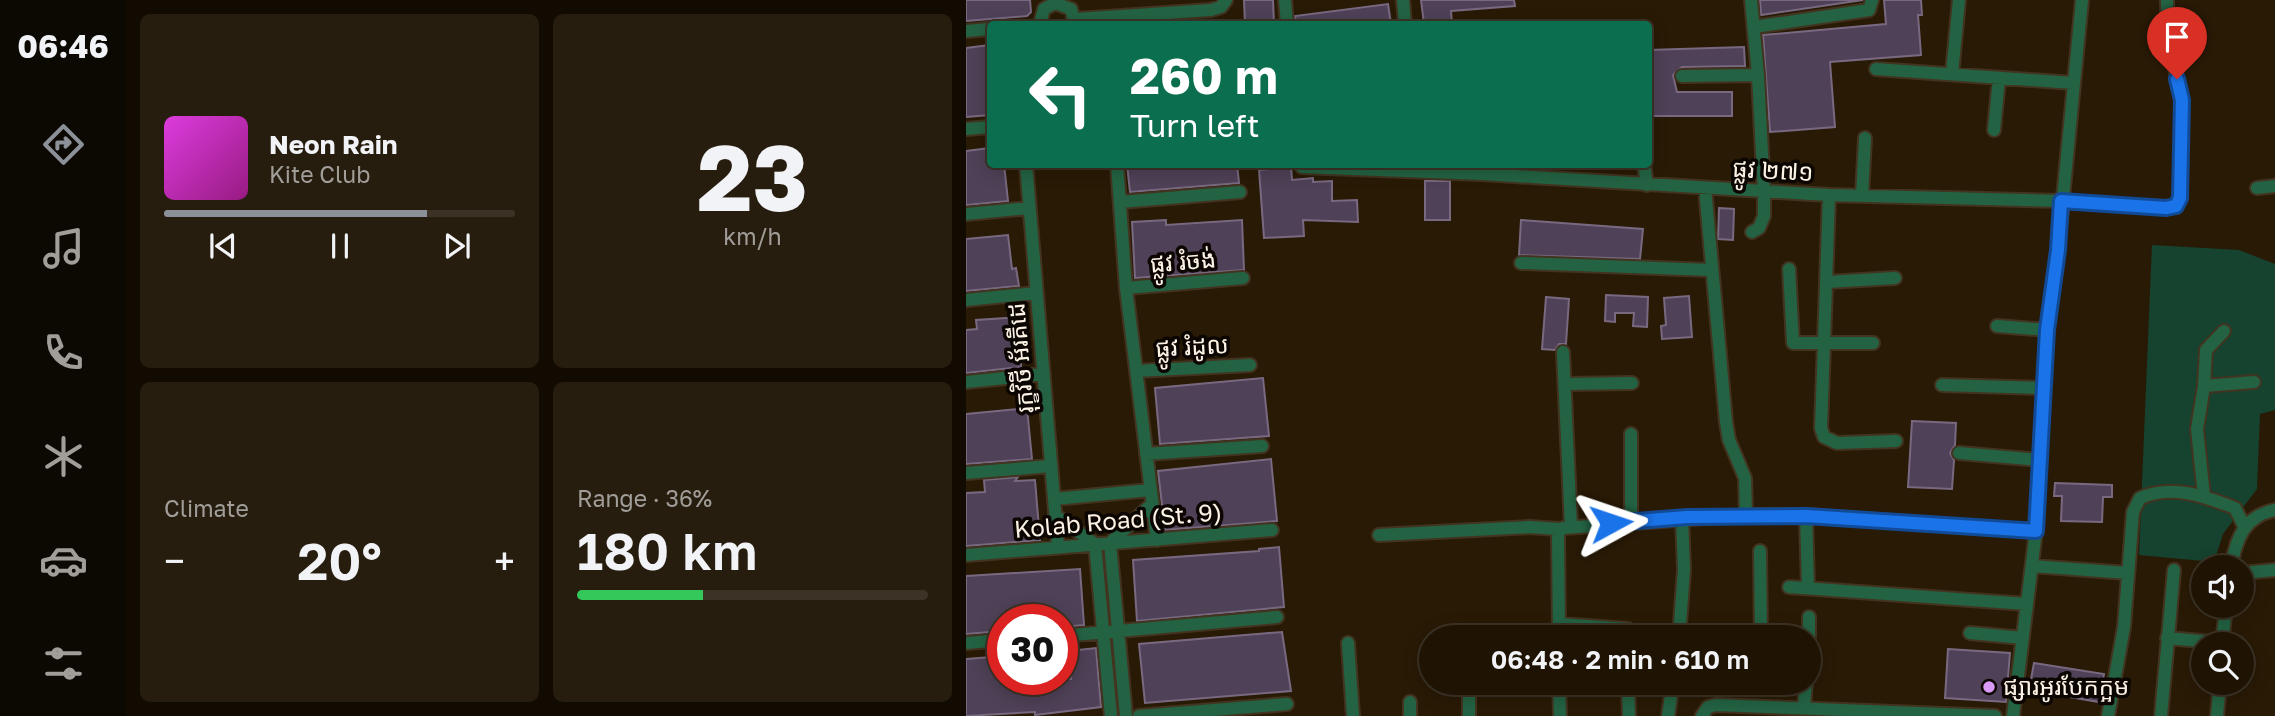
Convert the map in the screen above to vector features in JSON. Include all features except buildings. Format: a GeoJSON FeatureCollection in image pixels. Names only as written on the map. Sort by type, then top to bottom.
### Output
{"type":"FeatureCollection","features":[{"type":"Feature","properties":{"kind":"street"},"geometry":{"type":"LineString","coordinates":[[1086,21],[1211,10],[1222,7],[1226,0]]}},
{"type":"Feature","properties":{"kind":"street"},"geometry":{"type":"LineString","coordinates":[[1285,0],[1287,21]]}},
{"type":"Feature","properties":{"kind":"street"},"geometry":{"type":"LineString","coordinates":[[1403,0],[1405,21]]}},
{"type":"Feature","properties":{"kind":"street"},"geometry":{"type":"LineString","coordinates":[[1751,0],[1764,192],[1764,216],[1759,228],[1752,232]]}},
{"type":"Feature","properties":{"kind":"street"},"geometry":{"type":"LineString","coordinates":[[1754,27],[1869,10],[1872,0]]}},
{"type":"Feature","properties":{"kind":"street"},"geometry":{"type":"LineString","coordinates":[[1952,74],[1959,0]]}},
{"type":"Feature","properties":{"kind":"street"},"geometry":{"type":"LineString","coordinates":[[2013,716],[2036,531],[2047,330],[2058,250],[2082,0]]}},
{"type":"Feature","properties":{"kind":"street","name":"ផ្លូវ ២៧១"},"geometry":{"type":"LineString","coordinates":[[1328,168],[1482,174],[1829,195],[2061,201],[2166,208],[2176,206],[2180,198],[2182,100],[2168,37],[2167,0]]}},
{"type":"Feature","properties":{"kind":"street"},"geometry":{"type":"LineString","coordinates":[[1040,21],[1047,3],[1066,3],[1075,21]]}},
{"type":"Feature","properties":{"kind":"street"},"geometry":{"type":"LineString","coordinates":[[966,31],[987,29]]}},
{"type":"Feature","properties":{"kind":"street"},"geometry":{"type":"LineString","coordinates":[[1875,69],[2073,83]]}},
{"type":"Feature","properties":{"kind":"street"},"geometry":{"type":"LineString","coordinates":[[1682,76],[1758,80]]}},
{"type":"Feature","properties":{"kind":"street"},"geometry":{"type":"LineString","coordinates":[[1994,130],[1999,78]]}},
{"type":"Feature","properties":{"kind":"street"},"geometry":{"type":"LineString","coordinates":[[966,129],[987,127]]}},
{"type":"Feature","properties":{"kind":"street"},"geometry":{"type":"LineString","coordinates":[[1862,196],[1865,138]]}},
{"type":"Feature","properties":{"kind":"street","name":"រុក្ខវិថី អ័រគីដេ"},"geometry":{"type":"LineString","coordinates":[[1026,168],[1058,547]]}},
{"type":"Feature","properties":{"kind":"street"},"geometry":{"type":"LineString","coordinates":[[1117,168],[1126,288],[1157,540]]}},
{"type":"Feature","properties":{"kind":"street"},"geometry":{"type":"LineString","coordinates":[[1645,168],[1647,185]]}},
{"type":"Feature","properties":{"kind":"street"},"geometry":{"type":"LineString","coordinates":[[2258,188],[2275,186]]}},
{"type":"Feature","properties":{"kind":"street"},"geometry":{"type":"LineString","coordinates":[[1705,188],[1726,422],[1729,440],[1745,478],[1746,515]]}},
{"type":"Feature","properties":{"kind":"street"},"geometry":{"type":"LineString","coordinates":[[1120,202],[1240,192]]}},
{"type":"Feature","properties":{"kind":"street"},"geometry":{"type":"LineString","coordinates":[[1829,195],[1821,428],[1824,437],[1837,443],[1896,441]]}},
{"type":"Feature","properties":{"kind":"street"},"geometry":{"type":"LineString","coordinates":[[966,214],[1029,208]]}},
{"type":"Feature","properties":{"kind":"street"},"geometry":{"type":"LineString","coordinates":[[1521,263],[1712,270]]}},
{"type":"Feature","properties":{"kind":"street"},"geometry":{"type":"LineString","coordinates":[[1789,269],[1793,343],[1873,343]]}},
{"type":"Feature","properties":{"kind":"street","name":"ផ្លូវ រំចង់"},"geometry":{"type":"LineString","coordinates":[[1126,288],[1243,278]]}},
{"type":"Feature","properties":{"kind":"street"},"geometry":{"type":"LineString","coordinates":[[1827,282],[1895,278]]}},
{"type":"Feature","properties":{"kind":"street"},"geometry":{"type":"LineString","coordinates":[[966,300],[1036,293]]}},
{"type":"Feature","properties":{"kind":"street"},"geometry":{"type":"LineString","coordinates":[[1997,326],[2047,330]]}},
{"type":"Feature","properties":{"kind":"street"},"geometry":{"type":"LineString","coordinates":[[2204,496],[2197,429],[2206,351],[2224,331]]}},
{"type":"Feature","properties":{"kind":"street"},"geometry":{"type":"LineString","coordinates":[[1559,625],[1565,528],[1563,352]]}},
{"type":"Feature","properties":{"kind":"street","name":"ផ្លូវ រំដូល"},"geometry":{"type":"LineString","coordinates":[[1136,371],[1251,365]]}},
{"type":"Feature","properties":{"kind":"street"},"geometry":{"type":"LineString","coordinates":[[966,382],[1043,374]]}},
{"type":"Feature","properties":{"kind":"street"},"geometry":{"type":"LineString","coordinates":[[2204,386],[2254,382]]}},
{"type":"Feature","properties":{"kind":"street"},"geometry":{"type":"LineString","coordinates":[[1565,384],[1632,383]]}},
{"type":"Feature","properties":{"kind":"street"},"geometry":{"type":"LineString","coordinates":[[1942,385],[2044,388]]}},
{"type":"Feature","properties":{"kind":"street"},"geometry":{"type":"LineString","coordinates":[[1631,434],[1631,521]]}},
{"type":"Feature","properties":{"kind":"street"},"geometry":{"type":"LineString","coordinates":[[1146,454],[1262,446]]}},
{"type":"Feature","properties":{"kind":"street"},"geometry":{"type":"LineString","coordinates":[[1959,453],[2040,460]]}},
{"type":"Feature","properties":{"kind":"street"},"geometry":{"type":"LineString","coordinates":[[966,473],[1051,466]]}},
{"type":"Feature","properties":{"kind":"street"},"geometry":{"type":"LineString","coordinates":[[1054,499],[1150,490]]}},
{"type":"Feature","properties":{"kind":"street"},"geometry":{"type":"LineString","coordinates":[[2108,716],[2124,627],[2133,512],[2140,498],[2153,492],[2177,491],[2204,496],[2235,508],[2244,526]]}},
{"type":"Feature","properties":{"kind":"street"},"geometry":{"type":"LineString","coordinates":[[1126,716],[1110,543],[1152,504]]}},
{"type":"Feature","properties":{"kind":"street"},"geometry":{"type":"LineString","coordinates":[[2233,555],[2244,526],[2257,515],[2275,510]]}},
{"type":"Feature","properties":{"kind":"street"},"geometry":{"type":"LineString","coordinates":[[1055,515],[1095,544],[1111,716]]}},
{"type":"Feature","properties":{"kind":"street"},"geometry":{"type":"LineString","coordinates":[[1379,535],[1529,527],[1565,528],[1682,517],[1746,515],[1806,516],[2036,531]]}},
{"type":"Feature","properties":{"kind":"street"},"geometry":{"type":"LineString","coordinates":[[1806,516],[1808,588]]}},
{"type":"Feature","properties":{"kind":"street"},"geometry":{"type":"LineString","coordinates":[[1681,625],[1684,570],[1682,517]]}},
{"type":"Feature","properties":{"kind":"street","name":"Kolab Road (St. 9)"},"geometry":{"type":"LineString","coordinates":[[966,555],[1272,530]]}},
{"type":"Feature","properties":{"kind":"street"},"geometry":{"type":"LineString","coordinates":[[1760,551],[1761,625]]}},
{"type":"Feature","properties":{"kind":"street"},"geometry":{"type":"LineString","coordinates":[[2032,566],[2128,573]]}},
{"type":"Feature","properties":{"kind":"street"},"geometry":{"type":"LineString","coordinates":[[2161,716],[2174,570]]}},
{"type":"Feature","properties":{"kind":"street"},"geometry":{"type":"LineString","coordinates":[[2254,572],[2275,570]]}},
{"type":"Feature","properties":{"kind":"street"},"geometry":{"type":"LineString","coordinates":[[1789,587],[2027,604]]}},
{"type":"Feature","properties":{"kind":"street"},"geometry":{"type":"LineString","coordinates":[[1078,634],[1277,617]]}},
{"type":"Feature","properties":{"kind":"street"},"geometry":{"type":"LineString","coordinates":[[1809,617],[1809,625]]}},
{"type":"Feature","properties":{"kind":"street"},"geometry":{"type":"LineString","coordinates":[[1969,633],[2023,638]]}},
{"type":"Feature","properties":{"kind":"street"},"geometry":{"type":"LineString","coordinates":[[2167,638],[2191,640]]}},
{"type":"Feature","properties":{"kind":"street"},"geometry":{"type":"LineString","coordinates":[[966,643],[987,641]]}},
{"type":"Feature","properties":{"kind":"street"},"geometry":{"type":"LineString","coordinates":[[1348,643],[1353,716]]}},
{"type":"Feature","properties":{"kind":"street"},"geometry":{"type":"LineString","coordinates":[[1469,695],[1469,716]]}},
{"type":"Feature","properties":{"kind":"street"},"geometry":{"type":"LineString","coordinates":[[1559,695],[1560,716]]}},
{"type":"Feature","properties":{"kind":"street"},"geometry":{"type":"LineString","coordinates":[[1628,695],[1629,716]]}},
{"type":"Feature","properties":{"kind":"street"},"geometry":{"type":"LineString","coordinates":[[1668,716],[1671,695]]}},
{"type":"Feature","properties":{"kind":"street"},"geometry":{"type":"LineString","coordinates":[[1804,708],[1805,695]]}},
{"type":"Feature","properties":{"kind":"street"},"geometry":{"type":"LineString","coordinates":[[2217,716],[2219,695]]}},
{"type":"Feature","properties":{"kind":"street"},"geometry":{"type":"LineString","coordinates":[[1410,702],[1410,716]]}},
{"type":"Feature","properties":{"kind":"street"},"geometry":{"type":"LineString","coordinates":[[1139,716],[1287,704]]}},
{"type":"Feature","properties":{"kind":"street"},"geometry":{"type":"LineString","coordinates":[[1702,716],[1707,707],[1716,705],[1749,712],[1804,708],[1824,713],[1995,716]]}},
{"type":"Feature","properties":{"kind":"green space"},"geometry":{"type":"Polygon","coordinates":[[[2152,245],[2239,250],[2275,264],[2275,410],[2260,414],[2257,489],[2223,534],[2216,555],[2191,555],[2191,560],[2139,555],[2152,245]]]}},
{"type":"Feature","properties":{"kind":"place","name":"ផ្សារអូរបែកក្អម"},"geometry":{"type":"Point","coordinates":[1989,687]}},
{"type":"Feature","properties":{"kind":"route"},"geometry":{"type":"LineString","coordinates":[[1611,523],[1687,517],[1806,516],[2036,531],[2047,330],[2058,250],[2061,201],[2166,208],[2176,206],[2180,198],[2182,100],[2177,79]]}}]}
